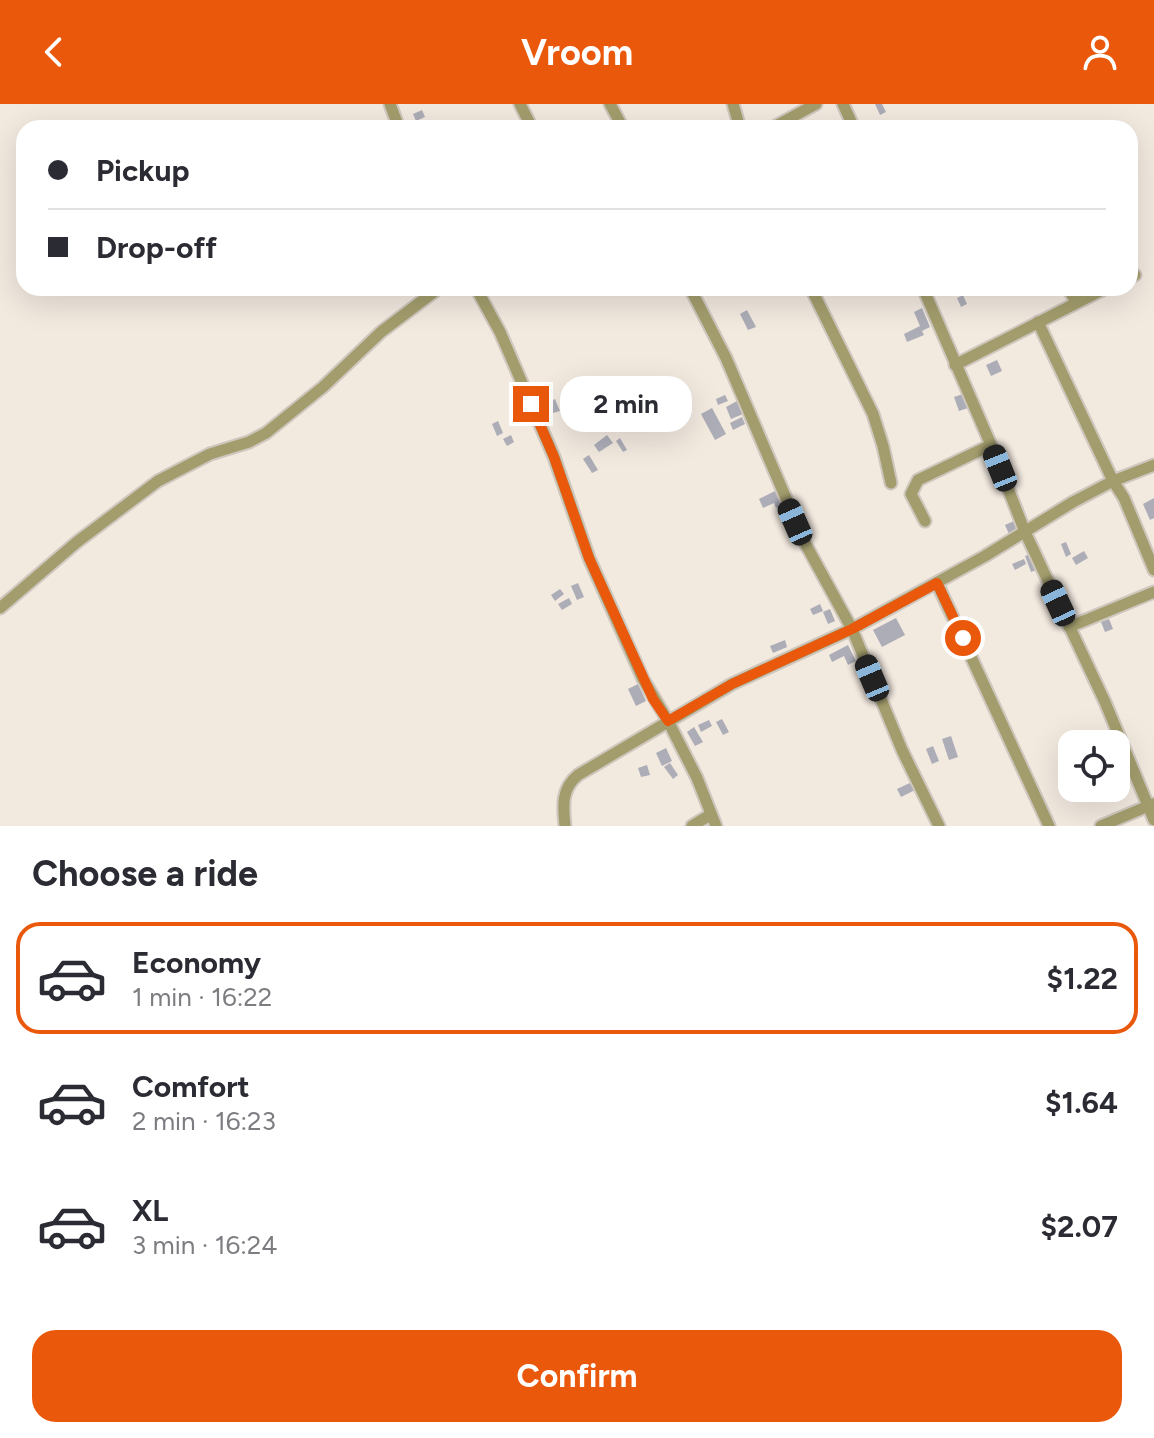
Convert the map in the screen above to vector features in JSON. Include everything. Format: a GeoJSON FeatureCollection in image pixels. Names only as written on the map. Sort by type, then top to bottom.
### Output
{"type":"FeatureCollection","features":[{"type":"Feature","properties":{"kind":"street"},"geometry":{"type":"LineString","coordinates":[[787,120],[816,104]]}},
{"type":"Feature","properties":{"kind":"street"},"geometry":{"type":"LineString","coordinates":[[0,608],[77,542],[158,481],[210,454],[249,442],[266,433],[323,387],[381,332],[428,296]]}},
{"type":"Feature","properties":{"kind":"street"},"geometry":{"type":"LineString","coordinates":[[480,296],[500,332],[554,457],[589,558],[653,699],[697,778],[713,820],[692,826]]}},
{"type":"Feature","properties":{"kind":"street"},"geometry":{"type":"LineString","coordinates":[[694,296],[753,418],[806,545],[852,629],[902,750],[939,826]]}},
{"type":"Feature","properties":{"kind":"street"},"geometry":{"type":"LineString","coordinates":[[815,296],[873,414],[891,483]]}},
{"type":"Feature","properties":{"kind":"street"},"geometry":{"type":"LineString","coordinates":[[926,296],[1025,532],[1105,702],[1154,820]]}},
{"type":"Feature","properties":{"kind":"street"},"geometry":{"type":"LineString","coordinates":[[1073,296],[1076,302]]}},
{"type":"Feature","properties":{"kind":"street"},"geometry":{"type":"LineString","coordinates":[[955,365],[1089,296]]}},
{"type":"Feature","properties":{"kind":"street"},"geometry":{"type":"LineString","coordinates":[[1038,322],[1113,481],[1124,498],[1154,570]]}},
{"type":"Feature","properties":{"kind":"street"},"geometry":{"type":"LineString","coordinates":[[925,521],[911,494],[918,480],[991,445]]}},
{"type":"Feature","properties":{"kind":"street"},"geometry":{"type":"LineString","coordinates":[[565,826],[564,797],[573,780],[668,721],[732,684],[852,629],[1113,481],[1154,465]]}},
{"type":"Feature","properties":{"kind":"street"},"geometry":{"type":"LineString","coordinates":[[937,583],[1049,826]]}},
{"type":"Feature","properties":{"kind":"street"},"geometry":{"type":"LineString","coordinates":[[1069,627],[1154,592]]}},
{"type":"Feature","properties":{"kind":"street"},"geometry":{"type":"LineString","coordinates":[[1101,826],[1150,805]]}},
{"type":"Feature","properties":{"kind":"building"},"geometry":{"type":"Polygon","coordinates":[[[875,104],[882,104],[886,112],[880,115],[875,104]]]}},
{"type":"Feature","properties":{"kind":"building"},"geometry":{"type":"Polygon","coordinates":[[[422,110],[425,117],[416,120],[413,114],[422,110]]]}},
{"type":"Feature","properties":{"kind":"building"},"geometry":{"type":"Polygon","coordinates":[[[963,296],[967,304],[961,307],[957,298],[963,296]]]}},
{"type":"Feature","properties":{"kind":"building"},"geometry":{"type":"Polygon","coordinates":[[[922,308],[930,327],[922,331],[924,335],[907,342],[904,334],[920,326],[914,312],[922,308]]]}},
{"type":"Feature","properties":{"kind":"building"},"geometry":{"type":"Polygon","coordinates":[[[747,310],[756,327],[748,330],[740,314],[747,310]]]}},
{"type":"Feature","properties":{"kind":"building"},"geometry":{"type":"Polygon","coordinates":[[[997,360],[1002,371],[991,376],[986,365],[997,360]]]}},
{"type":"Feature","properties":{"kind":"building"},"geometry":{"type":"Polygon","coordinates":[[[963,394],[968,408],[959,411],[954,397],[963,394]]]}},
{"type":"Feature","properties":{"kind":"building"},"geometry":{"type":"Polygon","coordinates":[[[725,395],[728,401],[718,405],[716,399],[725,395]]]}},
{"type":"Feature","properties":{"kind":"building"},"geometry":{"type":"Polygon","coordinates":[[[555,399],[560,411],[553,413],[549,402],[555,399]]]}},
{"type":"Feature","properties":{"kind":"building"},"geometry":{"type":"Polygon","coordinates":[[[737,401],[743,414],[731,419],[726,407],[737,401]]]}},
{"type":"Feature","properties":{"kind":"building"},"geometry":{"type":"Polygon","coordinates":[[[712,408],[726,434],[715,440],[701,414],[712,408]]]}},
{"type":"Feature","properties":{"kind":"building"},"geometry":{"type":"Polygon","coordinates":[[[742,417],[745,424],[733,430],[730,423],[742,417]]]}},
{"type":"Feature","properties":{"kind":"building"},"geometry":{"type":"Polygon","coordinates":[[[498,421],[503,433],[497,436],[492,424],[498,421]]]}},
{"type":"Feature","properties":{"kind":"building"},"geometry":{"type":"Polygon","coordinates":[[[511,435],[514,442],[507,446],[503,439],[511,435]]]}},
{"type":"Feature","properties":{"kind":"building"},"geometry":{"type":"Polygon","coordinates":[[[607,435],[613,443],[599,452],[594,445],[607,435]]]}},
{"type":"Feature","properties":{"kind":"building"},"geometry":{"type":"Polygon","coordinates":[[[620,438],[627,450],[623,452],[616,441],[620,438]]]}},
{"type":"Feature","properties":{"kind":"building"},"geometry":{"type":"Polygon","coordinates":[[[589,455],[598,470],[592,473],[583,459],[589,455]]]}},
{"type":"Feature","properties":{"kind":"building"},"geometry":{"type":"Polygon","coordinates":[[[775,491],[782,506],[776,508],[774,503],[763,508],[759,499],[775,491]]]}},
{"type":"Feature","properties":{"kind":"building"},"geometry":{"type":"Polygon","coordinates":[[[1154,498],[1154,518],[1150,520],[1143,504],[1154,498]]]}},
{"type":"Feature","properties":{"kind":"building"},"geometry":{"type":"Polygon","coordinates":[[[1014,521],[1017,531],[1009,534],[1005,525],[1014,521]]]}},
{"type":"Feature","properties":{"kind":"building"},"geometry":{"type":"Polygon","coordinates":[[[1066,542],[1071,554],[1066,557],[1061,544],[1066,542]]]}},
{"type":"Feature","properties":{"kind":"building"},"geometry":{"type":"Polygon","coordinates":[[[1084,551],[1088,558],[1076,565],[1072,558],[1084,551]]]}},
{"type":"Feature","properties":{"kind":"building"},"geometry":{"type":"Polygon","coordinates":[[[1033,553],[1039,569],[1031,572],[1025,556],[1033,553]]]}},
{"type":"Feature","properties":{"kind":"building"},"geometry":{"type":"Polygon","coordinates":[[[1024,559],[1026,564],[1015,570],[1012,564],[1024,559]]]}},
{"type":"Feature","properties":{"kind":"building"},"geometry":{"type":"Polygon","coordinates":[[[578,583],[584,597],[577,600],[571,586],[578,583]]]}},
{"type":"Feature","properties":{"kind":"building"},"geometry":{"type":"Polygon","coordinates":[[[560,589],[564,594],[555,601],[551,595],[560,589]]]}},
{"type":"Feature","properties":{"kind":"building"},"geometry":{"type":"Polygon","coordinates":[[[569,598],[572,604],[562,610],[558,604],[569,598]]]}},
{"type":"Feature","properties":{"kind":"building"},"geometry":{"type":"Polygon","coordinates":[[[820,604],[823,611],[813,615],[810,609],[820,604]]]}},
{"type":"Feature","properties":{"kind":"building"},"geometry":{"type":"Polygon","coordinates":[[[830,609],[835,621],[828,624],[823,612],[830,609]]]}},
{"type":"Feature","properties":{"kind":"building"},"geometry":{"type":"Polygon","coordinates":[[[896,618],[905,635],[882,647],[873,630],[896,618]]]}},
{"type":"Feature","properties":{"kind":"building"},"geometry":{"type":"Polygon","coordinates":[[[1109,619],[1113,629],[1105,632],[1101,622],[1109,619]]]}},
{"type":"Feature","properties":{"kind":"building"},"geometry":{"type":"Polygon","coordinates":[[[785,640],[787,647],[773,653],[770,646],[785,640]]]}},
{"type":"Feature","properties":{"kind":"building"},"geometry":{"type":"Polygon","coordinates":[[[848,645],[856,661],[848,665],[844,656],[832,662],[829,655],[848,645]]]}},
{"type":"Feature","properties":{"kind":"building"},"geometry":{"type":"Polygon","coordinates":[[[638,684],[646,701],[636,706],[628,689],[638,684]]]}},
{"type":"Feature","properties":{"kind":"building"},"geometry":{"type":"Polygon","coordinates":[[[722,719],[729,732],[723,735],[716,722],[722,719]]]}},
{"type":"Feature","properties":{"kind":"building"},"geometry":{"type":"Polygon","coordinates":[[[709,720],[712,726],[701,732],[698,725],[709,720]]]}},
{"type":"Feature","properties":{"kind":"building"},"geometry":{"type":"Polygon","coordinates":[[[694,727],[703,742],[695,746],[687,732],[694,727]]]}},
{"type":"Feature","properties":{"kind":"building"},"geometry":{"type":"Polygon","coordinates":[[[951,736],[958,757],[949,760],[942,739],[951,736]]]}},
{"type":"Feature","properties":{"kind":"building"},"geometry":{"type":"Polygon","coordinates":[[[933,746],[939,761],[932,764],[926,749],[933,746]]]}},
{"type":"Feature","properties":{"kind":"building"},"geometry":{"type":"Polygon","coordinates":[[[666,748],[672,761],[662,766],[656,753],[666,748]]]}},
{"type":"Feature","properties":{"kind":"building"},"geometry":{"type":"Polygon","coordinates":[[[670,763],[678,775],[673,779],[664,767],[670,763]]]}},
{"type":"Feature","properties":{"kind":"building"},"geometry":{"type":"Polygon","coordinates":[[[647,765],[650,775],[641,777],[638,768],[647,765]]]}},
{"type":"Feature","properties":{"kind":"building"},"geometry":{"type":"Polygon","coordinates":[[[912,782],[915,790],[901,797],[897,789],[912,782]]]}},
{"type":"Feature","properties":{"kind":"route"},"geometry":{"type":"LineString","coordinates":[[531,404],[554,457],[589,558],[653,699],[668,721],[732,684],[852,629],[937,583],[963,638]]}}]}
